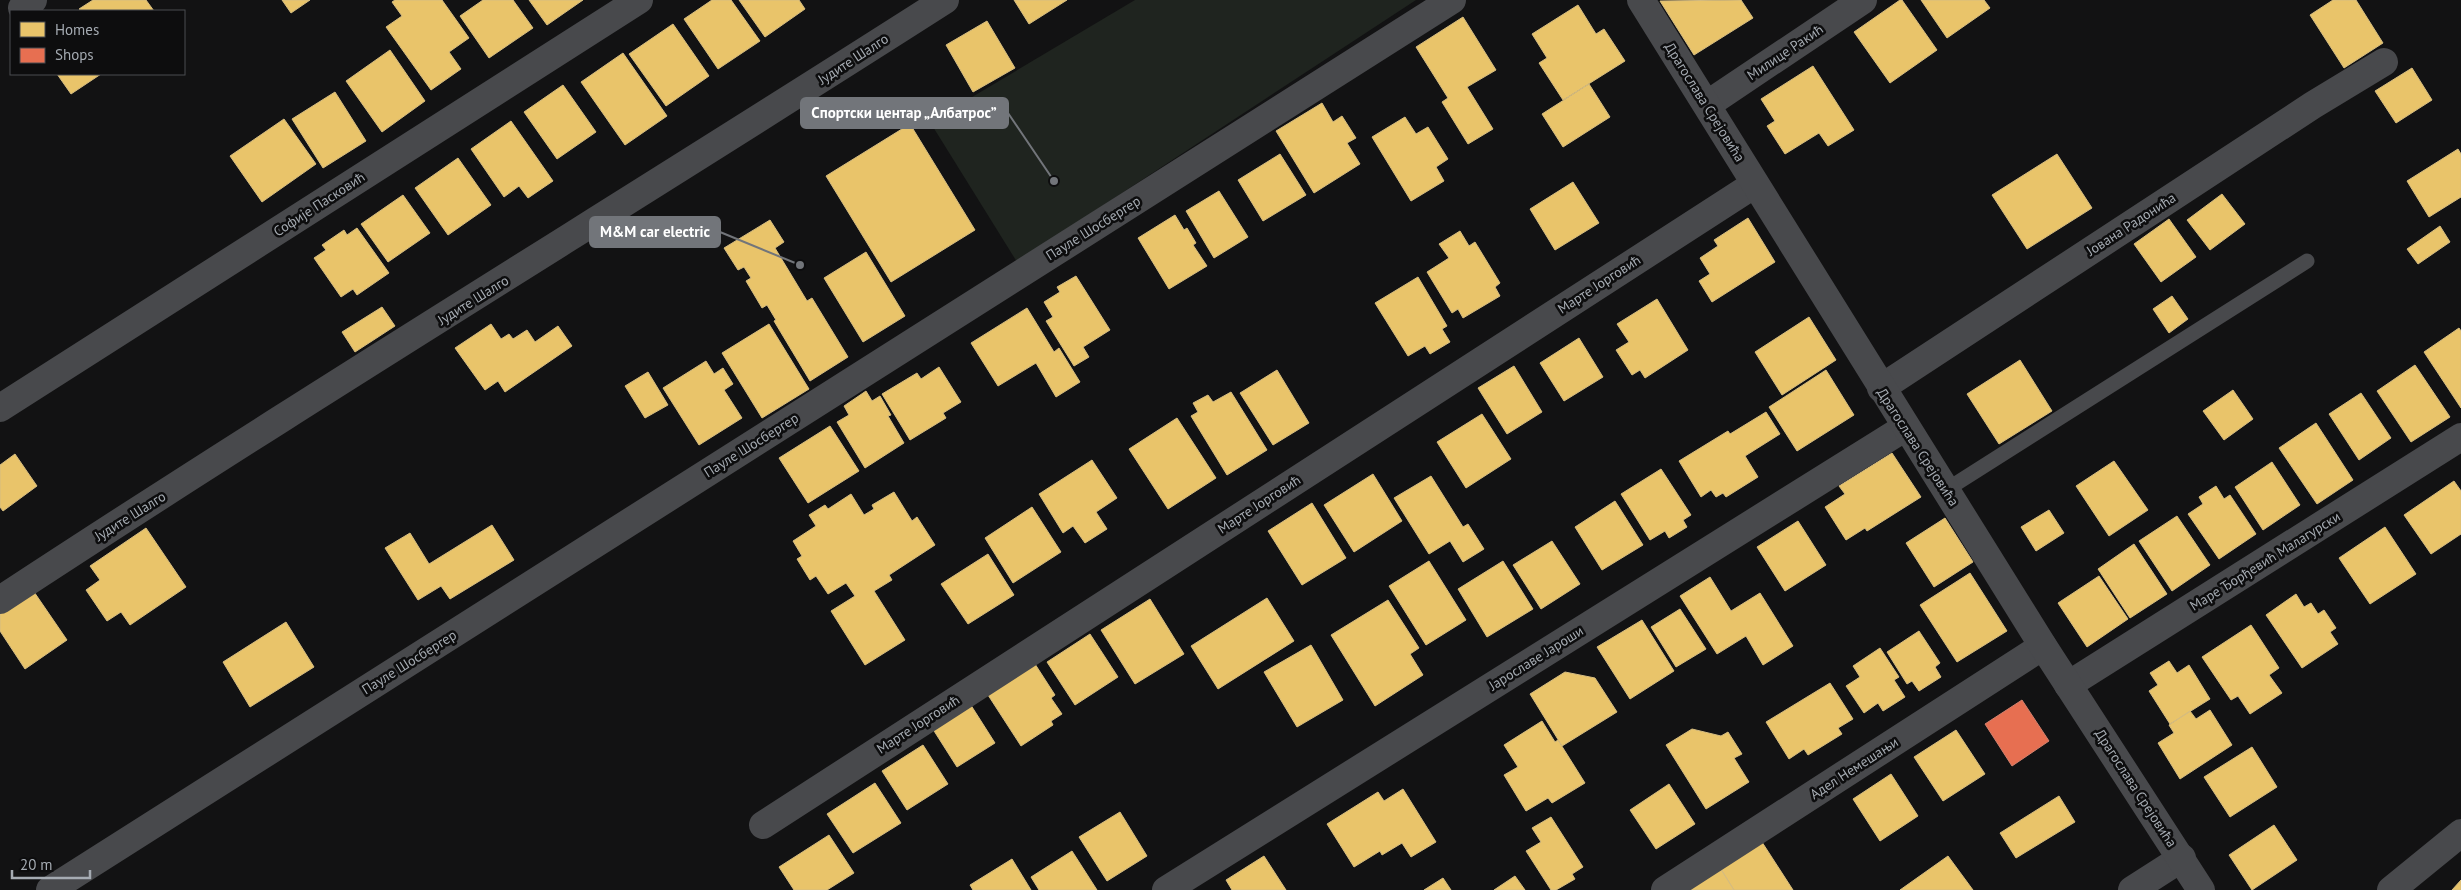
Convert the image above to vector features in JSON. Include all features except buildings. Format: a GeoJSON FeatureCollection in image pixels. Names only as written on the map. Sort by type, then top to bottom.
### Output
{"type":"FeatureCollection","features":[{"type":"Feature","properties":{"kind":"street","name":"Софије Пасковић"},"geometry":{"type":"LineString","coordinates":[[0,408],[639,0]]}},
{"type":"Feature","properties":{"kind":"street","name":"Јудите Шалго"},"geometry":{"type":"LineString","coordinates":[[0,600],[112,527],[664,180],[945,0]]}},
{"type":"Feature","properties":{"kind":"street","name":"Пауле Шосбергер"},"geometry":{"type":"LineString","coordinates":[[50,890],[1452,0]]}},
{"type":"Feature","properties":{"kind":"street","name":"Драгослава Срејовића"},"geometry":{"type":"LineString","coordinates":[[1641,0],[1708,104],[1881,388],[2043,646],[2201,890]]}},
{"type":"Feature","properties":{"kind":"street","name":"Милице Ракић"},"geometry":{"type":"LineString","coordinates":[[1708,104],[1862,0]]}},
{"type":"Feature","properties":{"kind":"street","name":"Јована Радонића"},"geometry":{"type":"LineString","coordinates":[[1881,388],[2313,105],[2384,62]]}},
{"type":"Feature","properties":{"kind":"street","name":"Марте Јорговић"},"geometry":{"type":"LineString","coordinates":[[762,825],[1755,184]]}},
{"type":"Feature","properties":{"kind":"street","name":"Јарославе Јароши"},"geometry":{"type":"LineString","coordinates":[[1166,890],[1906,427]]}},
{"type":"Feature","properties":{"kind":"street","name":"Маре Ђорђевић Малагурски"},"geometry":{"type":"LineString","coordinates":[[2068,685],[2461,437]]}},
{"type":"Feature","properties":{"kind":"street","name":"Адел Немешањи"},"geometry":{"type":"LineString","coordinates":[[1665,890],[2043,646]]}},
{"type":"Feature","properties":{"kind":"street"},"geometry":{"type":"LineString","coordinates":[[2391,890],[2461,833]]}},
{"type":"Feature","properties":{"kind":"street"},"geometry":{"type":"LineString","coordinates":[[2132,890],[2182,858]]}},
{"type":"Feature","properties":{"kind":"lane"},"geometry":{"type":"LineString","coordinates":[[1946,490],[2307,261]]}},
{"type":"Feature","properties":{"kind":"shaded area"},"geometry":{"type":"Polygon","coordinates":[[[1135,0],[1416,0],[1017,262],[930,122],[1135,0]]]}},
{"type":"Feature","properties":{"kind":"place","name":"Спортски центар „Албатрос”"},"geometry":{"type":"Point","coordinates":[1054,181]}},
{"type":"Feature","properties":{"kind":"place","name":"M&M car electric"},"geometry":{"type":"Point","coordinates":[800,265]}}]}
